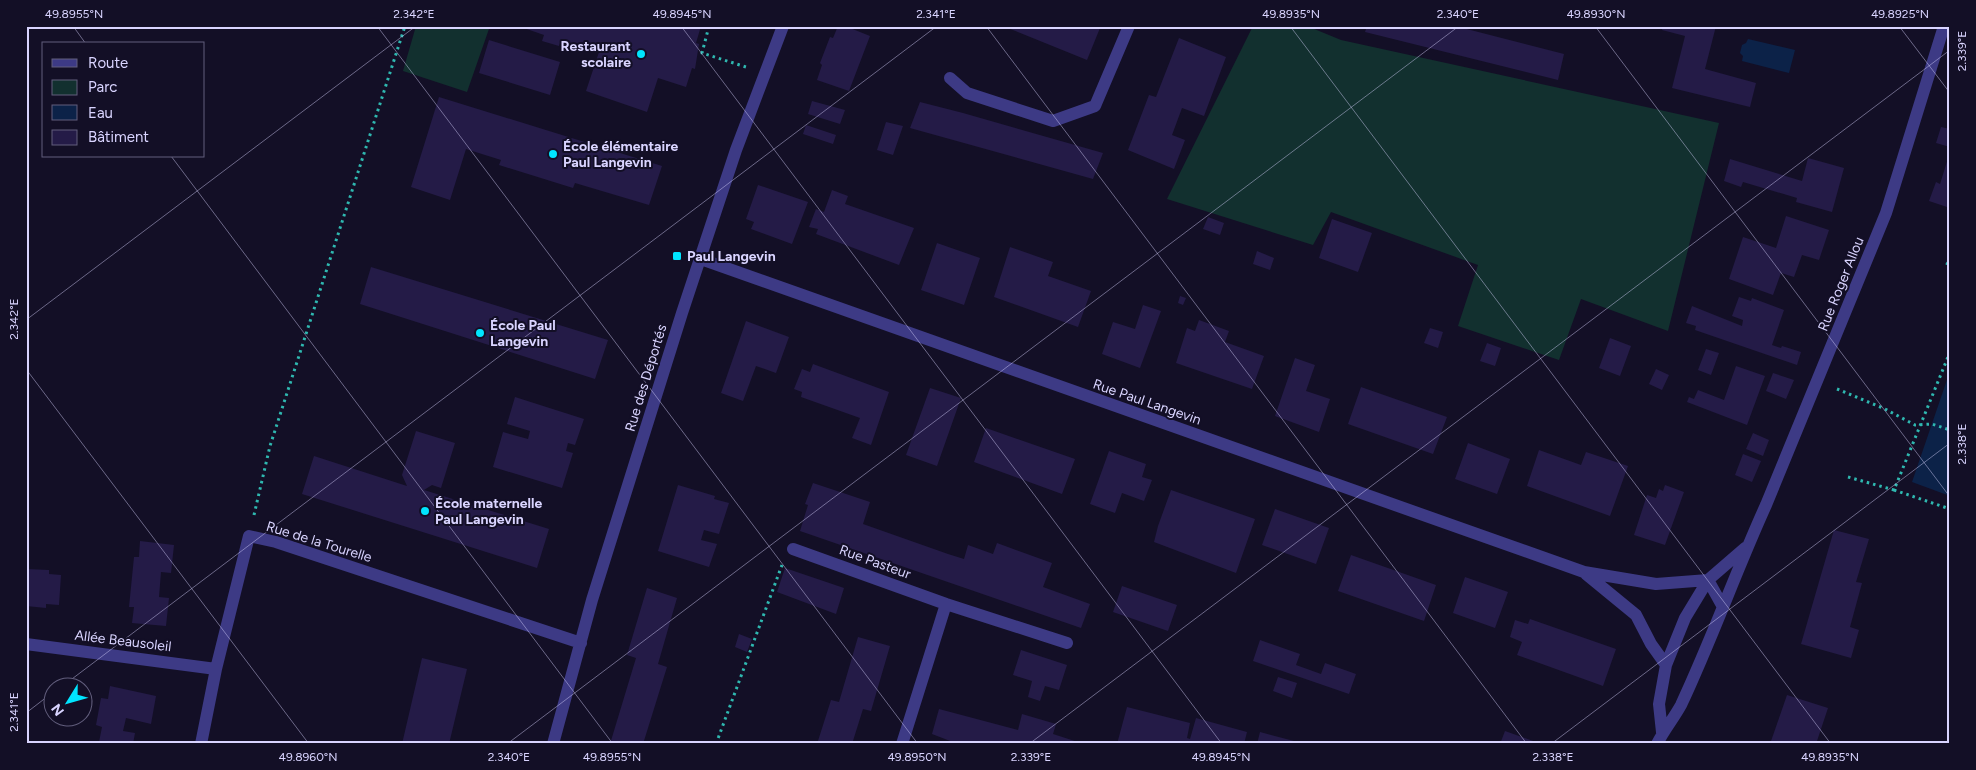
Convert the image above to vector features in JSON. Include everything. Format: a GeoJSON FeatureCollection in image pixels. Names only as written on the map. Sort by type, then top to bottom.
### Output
{"type":"FeatureCollection","features":[{"type":"Feature","properties":{"kind":"street","name":"Rue des Déportés"},"geometry":{"type":"LineString","coordinates":[[554,744],[592,600],[682,313],[736,150],[783,26]]}},
{"type":"Feature","properties":{"kind":"street"},"geometry":{"type":"LineString","coordinates":[[950,78],[967,93],[1053,121],[1095,106],[1129,26]]}},
{"type":"Feature","properties":{"kind":"street","name":"Rue Roger Allou"},"geometry":{"type":"LineString","coordinates":[[1660,738],[1680,707],[1766,505],[1886,213],[1944,26]]}},
{"type":"Feature","properties":{"kind":"street","name":"Rue Paul Langevin"},"geometry":{"type":"LineString","coordinates":[[701,259],[1584,572]]}},
{"type":"Feature","properties":{"kind":"street","name":"Rue de la Tourelle"},"geometry":{"type":"LineString","coordinates":[[201,744],[216,668],[249,536],[295,548],[581,643]]}},
{"type":"Feature","properties":{"kind":"street"},"geometry":{"type":"LineString","coordinates":[[1660,738],[1659,704],[1666,665],[1685,618],[1708,580],[1747,546]]}},
{"type":"Feature","properties":{"kind":"street","name":"Rue Pasteur"},"geometry":{"type":"LineString","coordinates":[[793,549],[946,604],[1067,643]]}},
{"type":"Feature","properties":{"kind":"street"},"geometry":{"type":"LineString","coordinates":[[1584,572],[1656,584],[1708,580]]}},
{"type":"Feature","properties":{"kind":"street"},"geometry":{"type":"LineString","coordinates":[[1584,572],[1636,615],[1651,644],[1666,665]]}},
{"type":"Feature","properties":{"kind":"street"},"geometry":{"type":"LineString","coordinates":[[1708,580],[1723,607]]}},
{"type":"Feature","properties":{"kind":"street"},"geometry":{"type":"LineString","coordinates":[[902,744],[946,604]]}},
{"type":"Feature","properties":{"kind":"street","name":"Allée Beausoleil"},"geometry":{"type":"LineString","coordinates":[[26,644],[216,668]]}},
{"type":"Feature","properties":{"kind":"path"},"geometry":{"type":"LineString","coordinates":[[249,536],[270,446],[405,26]]}},
{"type":"Feature","properties":{"kind":"path"},"geometry":{"type":"LineString","coordinates":[[709,26],[702,53],[765,73]]}},
{"type":"Feature","properties":{"kind":"path"},"geometry":{"type":"LineString","coordinates":[[1894,490],[1950,352]]}},
{"type":"Feature","properties":{"kind":"path"},"geometry":{"type":"LineString","coordinates":[[1817,381],[1885,409],[1915,425],[1932,424],[1950,430]]}},
{"type":"Feature","properties":{"kind":"path"},"geometry":{"type":"LineString","coordinates":[[1848,477],[1950,509]]}},
{"type":"Feature","properties":{"kind":"path"},"geometry":{"type":"LineString","coordinates":[[716,744],[784,559],[793,549]]}},
{"type":"Feature","properties":{"kind":"green space"},"geometry":{"type":"Polygon","coordinates":[[[416,26],[490,26],[467,92],[403,71],[416,26]]]}},
{"type":"Feature","properties":{"kind":"green space"},"geometry":{"type":"Polygon","coordinates":[[[1253,26],[1307,26],[1341,40],[1719,123],[1668,331],[1581,299],[1559,360],[1458,326],[1478,265],[1331,212],[1313,245],[1167,199],[1253,26]]]}},
{"type":"Feature","properties":{"kind":"water"},"geometry":{"type":"Polygon","coordinates":[[[1748,39],[1795,50],[1789,73],[1742,61],[1743,56],[1740,53],[1742,45],[1748,39]]]}},
{"type":"Feature","properties":{"kind":"water"},"geometry":{"type":"Polygon","coordinates":[[[1950,371],[1950,496],[1912,482],[1950,371]]]}},
{"type":"Feature","properties":{"kind":"building"},"geometry":{"type":"Polygon","coordinates":[[[518,26],[701,26],[696,43],[699,44],[695,69],[692,68],[686,87],[658,78],[647,112],[586,91],[599,52],[561,40],[559,46],[542,41],[544,35],[518,26]]]}},
{"type":"Feature","properties":{"kind":"building"},"geometry":{"type":"Polygon","coordinates":[[[838,26],[845,26],[870,36],[849,91],[817,80],[822,65],[820,63],[830,37],[833,38],[838,26]]]}},
{"type":"Feature","properties":{"kind":"building"},"geometry":{"type":"Polygon","coordinates":[[[1003,26],[1097,26],[1100,28],[1087,60],[1003,26]]]}},
{"type":"Feature","properties":{"kind":"building"},"geometry":{"type":"Polygon","coordinates":[[[1367,26],[1455,26],[1564,54],[1558,80],[1365,32],[1367,26]]]}},
{"type":"Feature","properties":{"kind":"building"},"geometry":{"type":"Polygon","coordinates":[[[1663,26],[1716,26],[1705,69],[1756,83],[1750,107],[1672,88],[1685,36],[1662,30],[1663,26]]]}},
{"type":"Feature","properties":{"kind":"building"},"geometry":{"type":"Polygon","coordinates":[[[1179,38],[1226,57],[1204,116],[1182,108],[1172,135],[1185,140],[1174,169],[1128,150],[1149,95],[1156,97],[1179,38]]]}},
{"type":"Feature","properties":{"kind":"building"},"geometry":{"type":"Polygon","coordinates":[[[489,40],[560,62],[550,95],[479,73],[489,40]]]}},
{"type":"Feature","properties":{"kind":"building","name":"École élémentaire Paul Langevin"},"geometry":{"type":"Polygon","coordinates":[[[439,97],[662,166],[649,205],[575,183],[573,188],[499,165],[501,160],[466,149],[450,200],[411,187],[439,97]]]}},
{"type":"Feature","properties":{"kind":"building"},"geometry":{"type":"Polygon","coordinates":[[[812,101],[845,110],[840,124],[808,114],[812,101]]]}},
{"type":"Feature","properties":{"kind":"building"},"geometry":{"type":"Polygon","coordinates":[[[920,102],[1103,153],[1093,179],[910,128],[920,102]]]}},
{"type":"Feature","properties":{"kind":"building"},"geometry":{"type":"Polygon","coordinates":[[[886,122],[903,126],[893,155],[877,150],[886,122]]]}},
{"type":"Feature","properties":{"kind":"building"},"geometry":{"type":"Polygon","coordinates":[[[806,125],[836,135],[833,144],[803,134],[806,125]]]}},
{"type":"Feature","properties":{"kind":"building"},"geometry":{"type":"Polygon","coordinates":[[[1941,127],[1950,129],[1950,147],[1936,143],[1941,127]]]}},
{"type":"Feature","properties":{"kind":"building"},"geometry":{"type":"Polygon","coordinates":[[[1950,152],[1950,208],[1929,201],[1936,182],[1940,184],[1950,152]]]}},
{"type":"Feature","properties":{"kind":"building"},"geometry":{"type":"Polygon","coordinates":[[[1808,158],[1844,168],[1832,212],[1796,202],[1797,198],[1743,182],[1741,187],[1724,181],[1730,159],[1802,181],[1808,158]]]}},
{"type":"Feature","properties":{"kind":"building"},"geometry":{"type":"Polygon","coordinates":[[[758,185],[808,202],[792,244],[751,229],[754,222],[746,219],[758,185]]]}},
{"type":"Feature","properties":{"kind":"building"},"geometry":{"type":"Polygon","coordinates":[[[832,190],[848,196],[845,204],[914,228],[899,265],[816,234],[818,229],[809,227],[816,209],[824,212],[832,190]]]}},
{"type":"Feature","properties":{"kind":"building"},"geometry":{"type":"Polygon","coordinates":[[[1786,216],[1829,230],[1819,260],[1802,255],[1794,277],[1781,273],[1773,295],[1729,279],[1743,237],[1776,248],[1786,216]]]}},
{"type":"Feature","properties":{"kind":"building"},"geometry":{"type":"Polygon","coordinates":[[[1208,217],[1224,223],[1220,235],[1203,229],[1208,217]]]}},
{"type":"Feature","properties":{"kind":"building"},"geometry":{"type":"Polygon","coordinates":[[[1332,219],[1372,233],[1358,272],[1319,258],[1332,219]]]}},
{"type":"Feature","properties":{"kind":"building"},"geometry":{"type":"Polygon","coordinates":[[[937,243],[980,258],[964,305],[921,290],[937,243]]]}},
{"type":"Feature","properties":{"kind":"building"},"geometry":{"type":"Polygon","coordinates":[[[1010,247],[1053,262],[1048,276],[1091,291],[1078,327],[994,297],[1010,247]]]}},
{"type":"Feature","properties":{"kind":"building"},"geometry":{"type":"Polygon","coordinates":[[[1257,251],[1274,258],[1270,270],[1253,264],[1257,251]]]}},
{"type":"Feature","properties":{"kind":"building"},"geometry":{"type":"Polygon","coordinates":[[[371,267],[608,340],[595,379],[360,304],[371,267]]]}},
{"type":"Feature","properties":{"kind":"building"},"geometry":{"type":"Polygon","coordinates":[[[1180,296],[1186,298],[1183,305],[1178,303],[1180,296]]]}},
{"type":"Feature","properties":{"kind":"building"},"geometry":{"type":"Polygon","coordinates":[[[1739,297],[1751,301],[1752,298],[1784,310],[1772,345],[1801,352],[1797,365],[1695,330],[1696,326],[1686,323],[1692,306],[1742,326],[1743,320],[1732,316],[1739,297]]]}},
{"type":"Feature","properties":{"kind":"building"},"geometry":{"type":"Polygon","coordinates":[[[1143,305],[1161,311],[1140,368],[1102,354],[1113,322],[1135,329],[1143,305]]]}},
{"type":"Feature","properties":{"kind":"building"},"geometry":{"type":"Polygon","coordinates":[[[1199,320],[1229,331],[1225,342],[1264,356],[1252,389],[1176,363],[1187,328],[1195,331],[1199,320]]]}},
{"type":"Feature","properties":{"kind":"building"},"geometry":{"type":"Polygon","coordinates":[[[746,321],[789,337],[776,373],[756,366],[743,401],[721,393],[746,321]]]}},
{"type":"Feature","properties":{"kind":"building"},"geometry":{"type":"Polygon","coordinates":[[[1430,328],[1443,332],[1438,348],[1424,343],[1430,328]]]}},
{"type":"Feature","properties":{"kind":"building"},"geometry":{"type":"Polygon","coordinates":[[[1610,338],[1631,346],[1620,376],[1599,368],[1610,338]]]}},
{"type":"Feature","properties":{"kind":"building"},"geometry":{"type":"Polygon","coordinates":[[[1487,343],[1501,348],[1495,366],[1480,361],[1487,343]]]}},
{"type":"Feature","properties":{"kind":"building"},"geometry":{"type":"Polygon","coordinates":[[[1706,349],[1719,353],[1711,375],[1698,370],[1706,349]]]}},
{"type":"Feature","properties":{"kind":"building"},"geometry":{"type":"Polygon","coordinates":[[[1295,358],[1315,365],[1306,391],[1330,399],[1319,432],[1275,416],[1295,358]]]}},
{"type":"Feature","properties":{"kind":"building"},"geometry":{"type":"Polygon","coordinates":[[[813,364],[889,392],[871,445],[852,438],[860,418],[801,397],[802,392],[794,389],[802,369],[810,372],[813,364]]]}},
{"type":"Feature","properties":{"kind":"building"},"geometry":{"type":"Polygon","coordinates":[[[1736,366],[1765,376],[1747,425],[1687,402],[1689,397],[1694,399],[1698,390],[1724,400],[1736,366]]]}},
{"type":"Feature","properties":{"kind":"building"},"geometry":{"type":"Polygon","coordinates":[[[1656,369],[1669,375],[1662,390],[1649,384],[1656,369]]]}},
{"type":"Feature","properties":{"kind":"building"},"geometry":{"type":"Polygon","coordinates":[[[1773,373],[1794,380],[1786,399],[1766,391],[1773,373]]]}},
{"type":"Feature","properties":{"kind":"building"},"geometry":{"type":"Polygon","coordinates":[[[1361,387],[1447,417],[1433,454],[1348,424],[1361,387]]]}},
{"type":"Feature","properties":{"kind":"building"},"geometry":{"type":"Polygon","coordinates":[[[930,388],[961,398],[937,466],[906,455],[930,388]]]}},
{"type":"Feature","properties":{"kind":"building"},"geometry":{"type":"Polygon","coordinates":[[[515,397],[584,419],[575,445],[568,443],[566,451],[573,453],[562,488],[493,467],[503,432],[528,439],[530,431],[507,424],[515,397]]]}},
{"type":"Feature","properties":{"kind":"building"},"geometry":{"type":"Polygon","coordinates":[[[986,428],[1075,459],[1062,494],[974,462],[986,428]]]}},
{"type":"Feature","properties":{"kind":"building","name":"École maternelle Paul Langevin"},"geometry":{"type":"Polygon","coordinates":[[[416,431],[455,443],[441,488],[432,485],[424,490],[549,529],[537,568],[302,494],[314,456],[407,486],[402,475],[416,431]]]}},
{"type":"Feature","properties":{"kind":"building"},"geometry":{"type":"Polygon","coordinates":[[[1753,433],[1769,440],[1763,456],[1746,449],[1753,433]]]}},
{"type":"Feature","properties":{"kind":"building"},"geometry":{"type":"Polygon","coordinates":[[[1468,443],[1510,459],[1497,494],[1455,479],[1468,443]]]}},
{"type":"Feature","properties":{"kind":"building"},"geometry":{"type":"Polygon","coordinates":[[[1539,450],[1581,465],[1586,452],[1628,466],[1610,516],[1527,486],[1539,450]]]}},
{"type":"Feature","properties":{"kind":"building"},"geometry":{"type":"Polygon","coordinates":[[[1109,451],[1146,464],[1142,477],[1152,480],[1144,501],[1122,493],[1115,513],[1090,504],[1109,451]]]}},
{"type":"Feature","properties":{"kind":"building"},"geometry":{"type":"Polygon","coordinates":[[[1743,454],[1761,461],[1752,482],[1735,475],[1743,454]]]}},
{"type":"Feature","properties":{"kind":"building"},"geometry":{"type":"Polygon","coordinates":[[[813,483],[870,502],[863,524],[948,554],[964,559],[968,545],[993,554],[997,543],[1052,563],[1043,587],[1090,604],[1081,628],[800,531],[808,505],[805,504],[813,483]]]}},
{"type":"Feature","properties":{"kind":"building"},"geometry":{"type":"Polygon","coordinates":[[[678,485],[715,496],[714,499],[729,503],[719,534],[704,530],[701,540],[717,544],[709,567],[658,551],[678,485]]]}},
{"type":"Feature","properties":{"kind":"building"},"geometry":{"type":"Polygon","coordinates":[[[1665,485],[1684,492],[1665,545],[1634,535],[1647,495],[1656,498],[1659,489],[1663,491],[1665,485]]]}},
{"type":"Feature","properties":{"kind":"building"},"geometry":{"type":"Polygon","coordinates":[[[1171,490],[1255,519],[1236,573],[1154,542],[1171,490]]]}},
{"type":"Feature","properties":{"kind":"building"},"geometry":{"type":"Polygon","coordinates":[[[1275,509],[1329,528],[1316,564],[1262,545],[1275,509]]]}},
{"type":"Feature","properties":{"kind":"building"},"geometry":{"type":"Polygon","coordinates":[[[1834,530],[1869,539],[1856,582],[1862,583],[1850,627],[1859,630],[1851,658],[1801,644],[1834,530]]]}},
{"type":"Feature","properties":{"kind":"building"},"geometry":{"type":"Polygon","coordinates":[[[140,541],[174,545],[171,573],[161,572],[159,597],[169,598],[166,626],[132,623],[134,607],[129,607],[134,557],[139,557],[140,541]]]}},
{"type":"Feature","properties":{"kind":"building"},"geometry":{"type":"Polygon","coordinates":[[[1351,555],[1436,585],[1424,621],[1338,591],[1351,555]]]}},
{"type":"Feature","properties":{"kind":"building"},"geometry":{"type":"Polygon","coordinates":[[[785,568],[844,588],[836,614],[777,592],[785,568]]]}},
{"type":"Feature","properties":{"kind":"building"},"geometry":{"type":"Polygon","coordinates":[[[26,569],[49,570],[49,574],[61,575],[59,605],[46,604],[46,608],[26,606],[26,569]]]}},
{"type":"Feature","properties":{"kind":"building"},"geometry":{"type":"Polygon","coordinates":[[[1465,577],[1508,592],[1495,628],[1453,613],[1465,577]]]}},
{"type":"Feature","properties":{"kind":"building"},"geometry":{"type":"Polygon","coordinates":[[[1122,586],[1177,605],[1168,631],[1113,612],[1122,586]]]}},
{"type":"Feature","properties":{"kind":"building"},"geometry":{"type":"Polygon","coordinates":[[[647,588],[677,598],[658,664],[667,667],[643,744],[610,744],[636,658],[627,655],[647,588]]]}},
{"type":"Feature","properties":{"kind":"building"},"geometry":{"type":"Polygon","coordinates":[[[1530,619],[1616,649],[1603,686],[1517,655],[1522,642],[1510,637],[1515,620],[1528,624],[1530,619]]]}},
{"type":"Feature","properties":{"kind":"building"},"geometry":{"type":"Polygon","coordinates":[[[739,634],[752,639],[747,652],[735,647],[739,634]]]}},
{"type":"Feature","properties":{"kind":"building"},"geometry":{"type":"Polygon","coordinates":[[[858,637],[890,646],[871,711],[863,709],[852,744],[817,744],[831,700],[839,702],[858,637]]]}},
{"type":"Feature","properties":{"kind":"building"},"geometry":{"type":"Polygon","coordinates":[[[1260,640],[1300,654],[1296,665],[1321,674],[1325,663],[1356,674],[1349,694],[1253,661],[1260,640]]]}},
{"type":"Feature","properties":{"kind":"building"},"geometry":{"type":"Polygon","coordinates":[[[1021,650],[1067,665],[1059,690],[1045,686],[1040,701],[1028,697],[1032,681],[1013,675],[1021,650]]]}},
{"type":"Feature","properties":{"kind":"building"},"geometry":{"type":"Polygon","coordinates":[[[422,658],[467,669],[449,744],[402,744],[422,658]]]}},
{"type":"Feature","properties":{"kind":"building"},"geometry":{"type":"Polygon","coordinates":[[[1278,677],[1297,683],[1292,698],[1273,691],[1278,677]]]}},
{"type":"Feature","properties":{"kind":"building"},"geometry":{"type":"Polygon","coordinates":[[[110,686],[156,696],[151,724],[126,718],[123,731],[135,733],[133,744],[94,744],[95,741],[99,742],[102,727],[96,725],[101,698],[108,699],[110,686]]]}},
{"type":"Feature","properties":{"kind":"building"},"geometry":{"type":"Polygon","coordinates":[[[1787,695],[1828,708],[1816,744],[1770,744],[1787,695]]]}},
{"type":"Feature","properties":{"kind":"building"},"geometry":{"type":"Polygon","coordinates":[[[1127,707],[1190,723],[1187,738],[1190,739],[1196,718],[1247,732],[1244,744],[1117,744],[1127,707]]]}},
{"type":"Feature","properties":{"kind":"building"},"geometry":{"type":"Polygon","coordinates":[[[939,709],[1018,730],[1022,714],[1056,724],[1053,734],[1084,744],[958,744],[932,734],[939,709]]]}},
{"type":"Feature","properties":{"kind":"building"},"geometry":{"type":"Polygon","coordinates":[[[1505,731],[1536,742],[1535,744],[1500,744],[1505,731]]]}},
{"type":"Feature","properties":{"kind":"building"},"geometry":{"type":"Polygon","coordinates":[[[1260,732],[1294,741],[1293,744],[1257,744],[1260,732]]]}},
{"type":"Feature","properties":{"kind":"place","name":"Restaurant scolaire"},"geometry":{"type":"Point","coordinates":[641,54]}},
{"type":"Feature","properties":{"kind":"place","name":"École élémentaire Paul Langevin"},"geometry":{"type":"Point","coordinates":[553,154]}},
{"type":"Feature","properties":{"kind":"place","name":"Paul Langevin"},"geometry":{"type":"Point","coordinates":[677,256]}},
{"type":"Feature","properties":{"kind":"place","name":"École Paul Langevin"},"geometry":{"type":"Point","coordinates":[480,333]}},
{"type":"Feature","properties":{"kind":"place","name":"École maternelle Paul Langevin"},"geometry":{"type":"Point","coordinates":[425,511]}}]}
